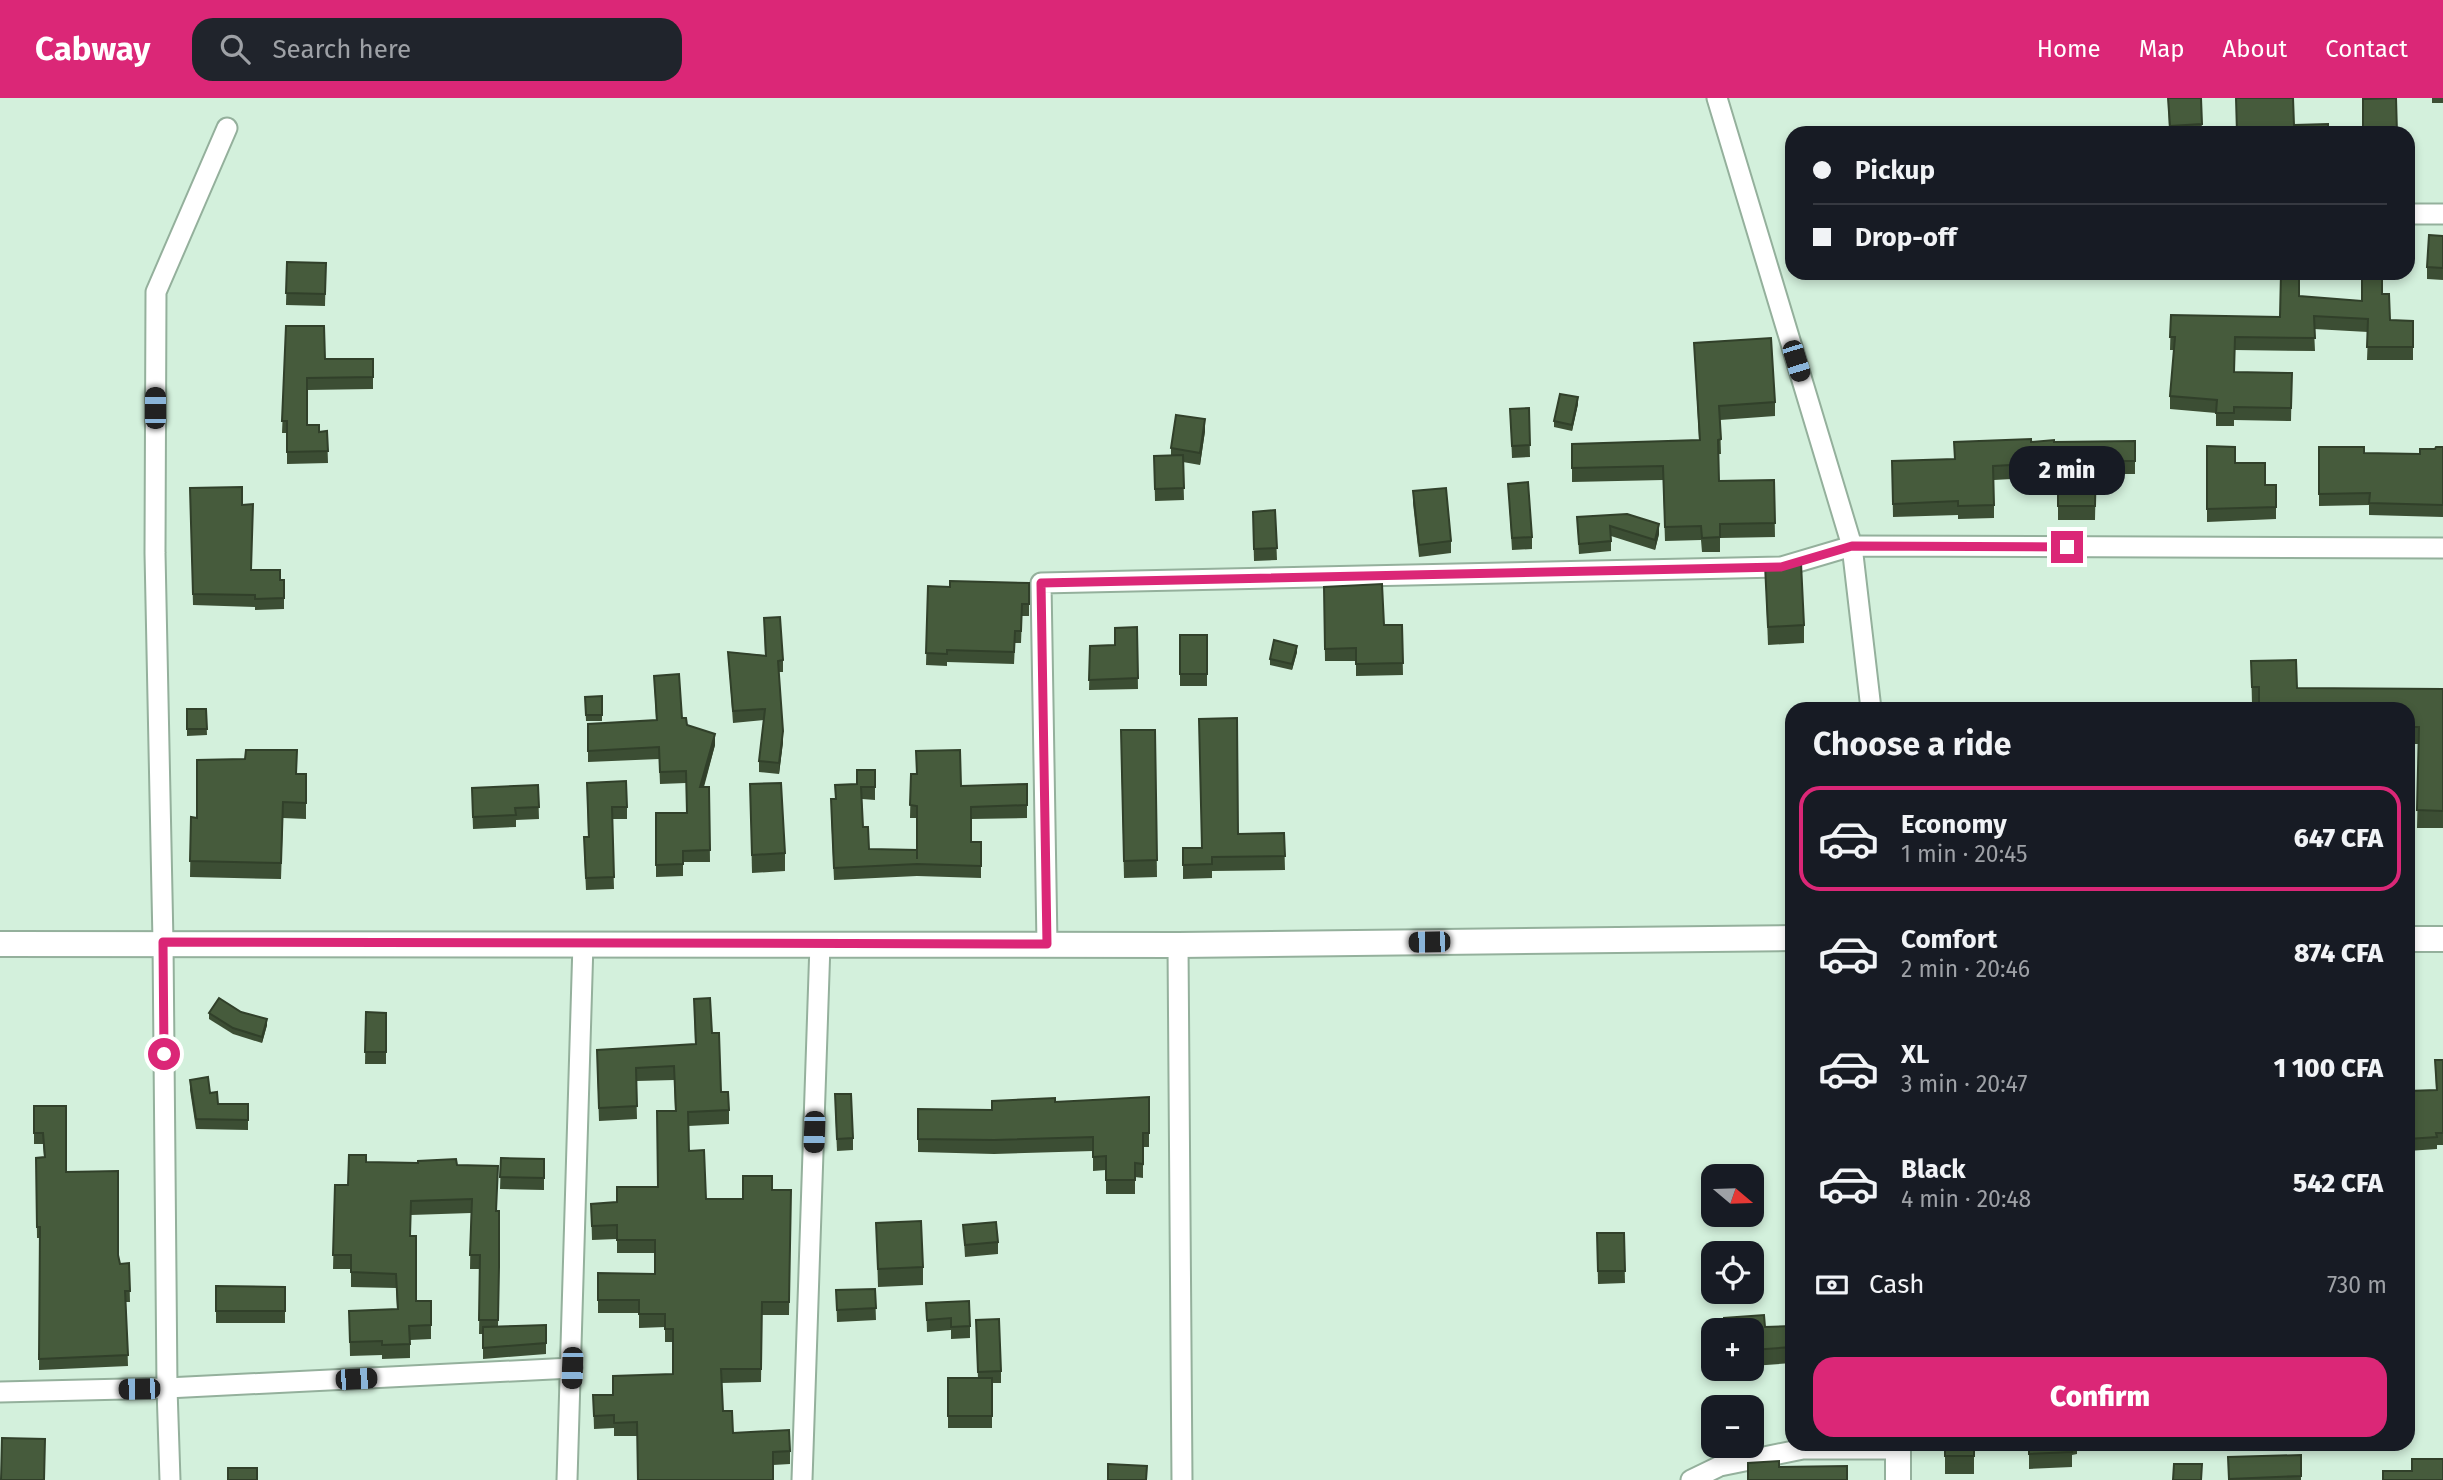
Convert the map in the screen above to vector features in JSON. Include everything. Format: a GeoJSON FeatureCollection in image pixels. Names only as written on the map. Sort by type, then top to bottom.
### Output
{"type":"FeatureCollection","features":[{"type":"Feature","properties":{"kind":"street"},"geometry":{"type":"LineString","coordinates":[[1717,98],[1852,546],[1870,702]]}},
{"type":"Feature","properties":{"kind":"street"},"geometry":{"type":"LineString","coordinates":[[170,1480],[155,553],[156,292],[227,128]]}},
{"type":"Feature","properties":{"kind":"street"},"geometry":{"type":"LineString","coordinates":[[2415,214],[2443,214]]}},
{"type":"Feature","properties":{"kind":"street"},"geometry":{"type":"LineString","coordinates":[[1047,944],[1041,583],[1781,567],[1852,546],[2443,548]]}},
{"type":"Feature","properties":{"kind":"street"},"geometry":{"type":"LineString","coordinates":[[0,944],[1178,944],[1785,938]]}},
{"type":"Feature","properties":{"kind":"street"},"geometry":{"type":"LineString","coordinates":[[2415,939],[2443,939]]}},
{"type":"Feature","properties":{"kind":"street"},"geometry":{"type":"LineString","coordinates":[[567,1480],[583,943]]}},
{"type":"Feature","properties":{"kind":"street"},"geometry":{"type":"LineString","coordinates":[[802,1480],[820,944]]}},
{"type":"Feature","properties":{"kind":"street"},"geometry":{"type":"LineString","coordinates":[[1178,944],[1182,1480]]}},
{"type":"Feature","properties":{"kind":"street"},"geometry":{"type":"LineString","coordinates":[[0,1392],[167,1388],[572,1368]]}},
{"type":"Feature","properties":{"kind":"street"},"geometry":{"type":"LineString","coordinates":[[1691,1480],[1720,1466],[1793,1451]]}},
{"type":"Feature","properties":{"kind":"street"},"geometry":{"type":"LineString","coordinates":[[1898,1451],[1898,1480]]}},
{"type":"Feature","properties":{"kind":"building"},"geometry":{"type":"Polygon","coordinates":[[[2168,98],[2201,98],[2202,124],[2170,126],[2168,98]]]}},
{"type":"Feature","properties":{"kind":"building"},"geometry":{"type":"Polygon","coordinates":[[[2236,98],[2293,98],[2294,125],[2328,124],[2328,126],[2237,126],[2236,98]]]}},
{"type":"Feature","properties":{"kind":"building"},"geometry":{"type":"Polygon","coordinates":[[[2396,98],[2397,126],[2363,126],[2363,99],[2396,98]]]}},
{"type":"Feature","properties":{"kind":"building"},"geometry":{"type":"Polygon","coordinates":[[[2429,235],[2443,236],[2443,268],[2427,267],[2429,235]]]}},
{"type":"Feature","properties":{"kind":"building"},"geometry":{"type":"Polygon","coordinates":[[[287,262],[326,263],[325,294],[286,293],[287,262]]]}},
{"type":"Feature","properties":{"kind":"building"},"geometry":{"type":"Polygon","coordinates":[[[2281,280],[2299,280],[2299,296],[2362,301],[2362,280],[2382,280],[2382,294],[2389,294],[2390,320],[2413,321],[2413,347],[2367,347],[2368,319],[2314,316],[2315,338],[2235,337],[2234,372],[2292,373],[2291,408],[2234,407],[2234,413],[2216,413],[2217,400],[2170,396],[2175,337],[2170,337],[2171,315],[2280,317],[2281,280]]]}},
{"type":"Feature","properties":{"kind":"building"},"geometry":{"type":"Polygon","coordinates":[[[286,326],[324,326],[325,359],[373,359],[373,377],[307,378],[307,425],[319,425],[319,432],[327,431],[328,451],[287,452],[287,421],[282,421],[286,326]]]}},
{"type":"Feature","properties":{"kind":"building"},"geometry":{"type":"Polygon","coordinates":[[[1771,338],[1775,402],[1719,406],[1721,439],[1718,440],[1719,481],[1774,480],[1775,523],[1720,524],[1720,537],[1702,538],[1701,526],[1665,527],[1663,466],[1572,468],[1572,444],[1700,440],[1694,343],[1771,338]]]}},
{"type":"Feature","properties":{"kind":"building"},"geometry":{"type":"Polygon","coordinates":[[[1560,394],[1578,397],[1572,425],[1554,421],[1560,394]]]}},
{"type":"Feature","properties":{"kind":"building"},"geometry":{"type":"Polygon","coordinates":[[[1529,408],[1530,445],[1512,446],[1510,409],[1529,408]]]}},
{"type":"Feature","properties":{"kind":"building"},"geometry":{"type":"Polygon","coordinates":[[[1176,415],[1205,419],[1200,453],[1171,448],[1176,415]]]}},
{"type":"Feature","properties":{"kind":"building"},"geometry":{"type":"Polygon","coordinates":[[[2031,439],[2031,442],[2135,441],[2135,461],[2096,461],[2095,506],[2058,506],[2058,467],[2047,468],[2046,463],[1993,466],[1994,505],[1958,506],[1958,501],[1893,504],[1892,461],[1955,459],[1954,442],[2031,439]]]}},
{"type":"Feature","properties":{"kind":"building"},"geometry":{"type":"Polygon","coordinates":[[[2207,446],[2235,447],[2235,463],[2265,463],[2265,485],[2276,485],[2276,507],[2207,509],[2207,446]]]}},
{"type":"Feature","properties":{"kind":"building"},"geometry":{"type":"Polygon","coordinates":[[[2319,447],[2364,447],[2364,453],[2420,454],[2420,449],[2443,447],[2443,505],[2369,503],[2370,493],[2319,494],[2319,447]]]}},
{"type":"Feature","properties":{"kind":"building"},"geometry":{"type":"Polygon","coordinates":[[[1183,455],[1184,488],[1155,489],[1154,456],[1183,455]]]}},
{"type":"Feature","properties":{"kind":"building"},"geometry":{"type":"Polygon","coordinates":[[[1528,482],[1532,537],[1512,538],[1508,484],[1528,482]]]}},
{"type":"Feature","properties":{"kind":"building"},"geometry":{"type":"Polygon","coordinates":[[[242,487],[242,505],[253,504],[251,570],[280,570],[280,580],[284,580],[284,598],[255,599],[255,595],[193,594],[190,488],[242,487]]]}},
{"type":"Feature","properties":{"kind":"building"},"geometry":{"type":"Polygon","coordinates":[[[1446,488],[1451,541],[1419,545],[1413,491],[1446,488]]]}},
{"type":"Feature","properties":{"kind":"building"},"geometry":{"type":"Polygon","coordinates":[[[1275,510],[1277,548],[1254,549],[1253,512],[1275,510]]]}},
{"type":"Feature","properties":{"kind":"building"},"geometry":{"type":"Polygon","coordinates":[[[1627,514],[1659,524],[1655,540],[1610,526],[1611,541],[1579,544],[1577,517],[1627,514]]]}},
{"type":"Feature","properties":{"kind":"building"},"geometry":{"type":"Polygon","coordinates":[[[1801,563],[1804,625],[1768,627],[1765,565],[1801,563]]]}},
{"type":"Feature","properties":{"kind":"building"},"geometry":{"type":"Polygon","coordinates":[[[950,581],[1029,583],[1029,604],[1022,604],[1021,631],[1015,631],[1014,652],[947,650],[947,654],[926,653],[928,586],[950,587],[950,581]]]}},
{"type":"Feature","properties":{"kind":"building"},"geometry":{"type":"Polygon","coordinates":[[[1382,584],[1384,625],[1402,625],[1403,663],[1356,664],[1356,648],[1325,649],[1324,587],[1382,584]]]}},
{"type":"Feature","properties":{"kind":"building"},"geometry":{"type":"Polygon","coordinates":[[[780,617],[783,660],[778,661],[783,731],[779,763],[759,761],[765,709],[733,711],[728,652],[766,656],[764,618],[780,617]]]}},
{"type":"Feature","properties":{"kind":"building"},"geometry":{"type":"Polygon","coordinates":[[[1137,627],[1138,678],[1089,680],[1090,646],[1115,645],[1115,628],[1137,627]]]}},
{"type":"Feature","properties":{"kind":"building"},"geometry":{"type":"Polygon","coordinates":[[[1180,635],[1207,635],[1207,674],[1180,674],[1180,635]]]}},
{"type":"Feature","properties":{"kind":"building"},"geometry":{"type":"Polygon","coordinates":[[[1274,640],[1297,646],[1292,664],[1270,659],[1274,640]]]}},
{"type":"Feature","properties":{"kind":"building"},"geometry":{"type":"Polygon","coordinates":[[[2296,660],[2297,688],[2443,689],[2443,811],[2417,810],[2419,727],[2415,727],[2415,702],[2259,702],[2259,687],[2252,687],[2251,661],[2296,660]]]}},
{"type":"Feature","properties":{"kind":"building"},"geometry":{"type":"Polygon","coordinates":[[[679,674],[682,718],[686,718],[687,725],[715,734],[700,787],[709,787],[710,850],[683,851],[683,864],[656,865],[656,813],[687,813],[686,771],[660,772],[659,747],[588,751],[588,724],[657,720],[654,676],[679,674]]]}},
{"type":"Feature","properties":{"kind":"building"},"geometry":{"type":"Polygon","coordinates":[[[602,696],[602,715],[586,715],[585,697],[602,696]]]}},
{"type":"Feature","properties":{"kind":"building"},"geometry":{"type":"Polygon","coordinates":[[[187,709],[206,709],[207,729],[187,729],[187,709]]]}},
{"type":"Feature","properties":{"kind":"building"},"geometry":{"type":"Polygon","coordinates":[[[1237,718],[1238,834],[1284,833],[1285,856],[1212,857],[1212,864],[1183,865],[1183,848],[1202,848],[1199,719],[1237,718]]]}},
{"type":"Feature","properties":{"kind":"building"},"geometry":{"type":"Polygon","coordinates":[[[1121,730],[1155,730],[1157,860],[1124,861],[1121,730]]]}},
{"type":"Feature","properties":{"kind":"building"},"geometry":{"type":"Polygon","coordinates":[[[246,750],[297,750],[296,774],[306,774],[306,803],[283,802],[281,863],[190,861],[191,817],[197,818],[197,760],[245,759],[246,750]]]}},
{"type":"Feature","properties":{"kind":"building"},"geometry":{"type":"Polygon","coordinates":[[[960,750],[961,786],[1027,784],[1027,805],[971,807],[971,842],[981,842],[981,866],[917,864],[834,868],[831,799],[836,799],[835,785],[857,784],[857,770],[875,770],[875,787],[861,787],[863,827],[868,827],[869,849],[917,850],[917,806],[910,805],[911,774],[917,774],[916,751],[960,750]]]}},
{"type":"Feature","properties":{"kind":"building"},"geometry":{"type":"Polygon","coordinates":[[[626,781],[627,807],[612,807],[614,877],[586,878],[584,837],[589,837],[587,783],[626,781]]]}},
{"type":"Feature","properties":{"kind":"building"},"geometry":{"type":"Polygon","coordinates":[[[781,783],[785,853],[752,855],[750,784],[781,783]]]}},
{"type":"Feature","properties":{"kind":"building"},"geometry":{"type":"Polygon","coordinates":[[[538,785],[539,807],[515,808],[516,815],[473,817],[472,788],[538,785]]]}},
{"type":"Feature","properties":{"kind":"building"},"geometry":{"type":"Polygon","coordinates":[[[219,998],[241,1012],[267,1019],[262,1037],[233,1028],[209,1013],[219,998]]]}},
{"type":"Feature","properties":{"kind":"building"},"geometry":{"type":"Polygon","coordinates":[[[710,998],[712,1033],[719,1033],[721,1092],[728,1092],[729,1110],[688,1112],[689,1151],[704,1150],[706,1199],[743,1199],[743,1176],[772,1176],[772,1190],[791,1190],[789,1302],[762,1302],[761,1369],[721,1369],[723,1411],[732,1411],[733,1433],[789,1430],[790,1451],[773,1452],[773,1480],[638,1480],[637,1422],[614,1423],[614,1415],[594,1416],[593,1395],[613,1395],[613,1376],[673,1374],[673,1329],[665,1329],[665,1314],[639,1314],[639,1300],[598,1300],[598,1273],[655,1274],[655,1240],[617,1240],[617,1225],[592,1226],[591,1204],[617,1202],[617,1187],[658,1187],[657,1111],[676,1111],[674,1066],[636,1068],[637,1106],[599,1108],[597,1050],[696,1044],[694,999],[710,998]]]}},
{"type":"Feature","properties":{"kind":"building"},"geometry":{"type":"Polygon","coordinates":[[[366,1012],[386,1013],[386,1052],[365,1052],[366,1012]]]}},
{"type":"Feature","properties":{"kind":"building"},"geometry":{"type":"Polygon","coordinates":[[[2435,1060],[2443,1060],[2443,1133],[2436,1133],[2437,1137],[2415,1139],[2415,1091],[2437,1090],[2435,1060]]]}},
{"type":"Feature","properties":{"kind":"building"},"geometry":{"type":"Polygon","coordinates":[[[208,1077],[210,1093],[217,1092],[218,1104],[248,1104],[248,1120],[196,1119],[190,1080],[208,1077]]]}},
{"type":"Feature","properties":{"kind":"building"},"geometry":{"type":"Polygon","coordinates":[[[835,1094],[851,1094],[853,1138],[837,1139],[835,1094]]]}},
{"type":"Feature","properties":{"kind":"building"},"geometry":{"type":"Polygon","coordinates":[[[1149,1097],[1149,1133],[1143,1133],[1143,1164],[1135,1163],[1135,1180],[1106,1180],[1106,1156],[1093,1157],[1093,1137],[918,1139],[918,1109],[992,1110],[992,1101],[1055,1098],[1055,1102],[1149,1097]]]}},
{"type":"Feature","properties":{"kind":"building"},"geometry":{"type":"Polygon","coordinates":[[[34,1106],[66,1106],[66,1172],[118,1171],[118,1255],[120,1264],[129,1263],[130,1291],[125,1291],[128,1355],[39,1359],[40,1227],[37,1227],[36,1158],[45,1157],[43,1133],[34,1133],[34,1106]]]}},
{"type":"Feature","properties":{"kind":"building"},"geometry":{"type":"Polygon","coordinates":[[[349,1155],[366,1155],[366,1162],[418,1163],[456,1159],[457,1165],[498,1166],[498,1320],[479,1320],[480,1255],[470,1255],[472,1199],[411,1201],[410,1236],[416,1236],[416,1301],[431,1301],[431,1325],[409,1326],[410,1344],[350,1342],[349,1311],[398,1309],[396,1274],[351,1272],[351,1255],[333,1255],[335,1185],[348,1185],[349,1155]]]}},
{"type":"Feature","properties":{"kind":"building"},"geometry":{"type":"Polygon","coordinates":[[[501,1158],[544,1159],[544,1178],[500,1177],[501,1158]]]}},
{"type":"Feature","properties":{"kind":"building"},"geometry":{"type":"Polygon","coordinates":[[[921,1221],[923,1267],[878,1269],[876,1223],[921,1221]]]}},
{"type":"Feature","properties":{"kind":"building"},"geometry":{"type":"Polygon","coordinates":[[[996,1222],[998,1242],[965,1245],[963,1225],[996,1222]]]}},
{"type":"Feature","properties":{"kind":"building"},"geometry":{"type":"Polygon","coordinates":[[[1597,1233],[1624,1233],[1625,1271],[1598,1271],[1597,1233]]]}},
{"type":"Feature","properties":{"kind":"building"},"geometry":{"type":"Polygon","coordinates":[[[216,1286],[285,1287],[285,1311],[216,1311],[216,1286]]]}},
{"type":"Feature","properties":{"kind":"building"},"geometry":{"type":"Polygon","coordinates":[[[875,1289],[876,1308],[837,1310],[836,1290],[875,1289]]]}},
{"type":"Feature","properties":{"kind":"building"},"geometry":{"type":"Polygon","coordinates":[[[969,1301],[970,1326],[951,1327],[951,1318],[927,1320],[926,1303],[969,1301]]]}},
{"type":"Feature","properties":{"kind":"building"},"geometry":{"type":"Polygon","coordinates":[[[1764,1315],[1765,1327],[1785,1326],[1785,1348],[1764,1349],[1764,1318],[1724,1318],[1764,1315]]]}},
{"type":"Feature","properties":{"kind":"building"},"geometry":{"type":"Polygon","coordinates":[[[999,1319],[1001,1371],[978,1372],[976,1320],[999,1319]]]}},
{"type":"Feature","properties":{"kind":"building"},"geometry":{"type":"Polygon","coordinates":[[[546,1325],[546,1343],[483,1348],[483,1327],[546,1325]]]}},
{"type":"Feature","properties":{"kind":"building"},"geometry":{"type":"Polygon","coordinates":[[[948,1378],[992,1378],[992,1416],[948,1416],[948,1378]]]}},
{"type":"Feature","properties":{"kind":"building"},"geometry":{"type":"Polygon","coordinates":[[[2,1438],[45,1439],[44,1480],[1,1480],[2,1438]]]}},
{"type":"Feature","properties":{"kind":"building"},"geometry":{"type":"Polygon","coordinates":[[[1945,1451],[1974,1451],[1974,1456],[1945,1456],[1945,1451]]]}},
{"type":"Feature","properties":{"kind":"building"},"geometry":{"type":"Polygon","coordinates":[[[2029,1451],[2072,1451],[2072,1452],[2029,1454],[2029,1451]]]}},
{"type":"Feature","properties":{"kind":"building"},"geometry":{"type":"Polygon","coordinates":[[[2301,1455],[2301,1476],[2229,1479],[2228,1457],[2301,1455]]]}},
{"type":"Feature","properties":{"kind":"building"},"geometry":{"type":"Polygon","coordinates":[[[2412,1459],[2443,1459],[2443,1480],[2383,1480],[2383,1471],[2412,1471],[2412,1459]]]}},
{"type":"Feature","properties":{"kind":"building"},"geometry":{"type":"Polygon","coordinates":[[[1779,1461],[1779,1467],[1847,1466],[1847,1480],[1748,1480],[1748,1463],[1779,1461]]]}},
{"type":"Feature","properties":{"kind":"building"},"geometry":{"type":"Polygon","coordinates":[[[1108,1464],[1147,1466],[1146,1480],[1108,1480],[1108,1464]]]}},
{"type":"Feature","properties":{"kind":"building"},"geometry":{"type":"Polygon","coordinates":[[[2174,1464],[2202,1464],[2201,1480],[2173,1480],[2174,1464]]]}},
{"type":"Feature","properties":{"kind":"building"},"geometry":{"type":"Polygon","coordinates":[[[228,1468],[257,1468],[257,1480],[228,1480],[228,1468]]]}},
{"type":"Feature","properties":{"kind":"route"},"geometry":{"type":"LineString","coordinates":[[164,1054],[163,942],[1047,944],[1041,583],[1781,567],[1852,546],[2067,547]]}}]}
